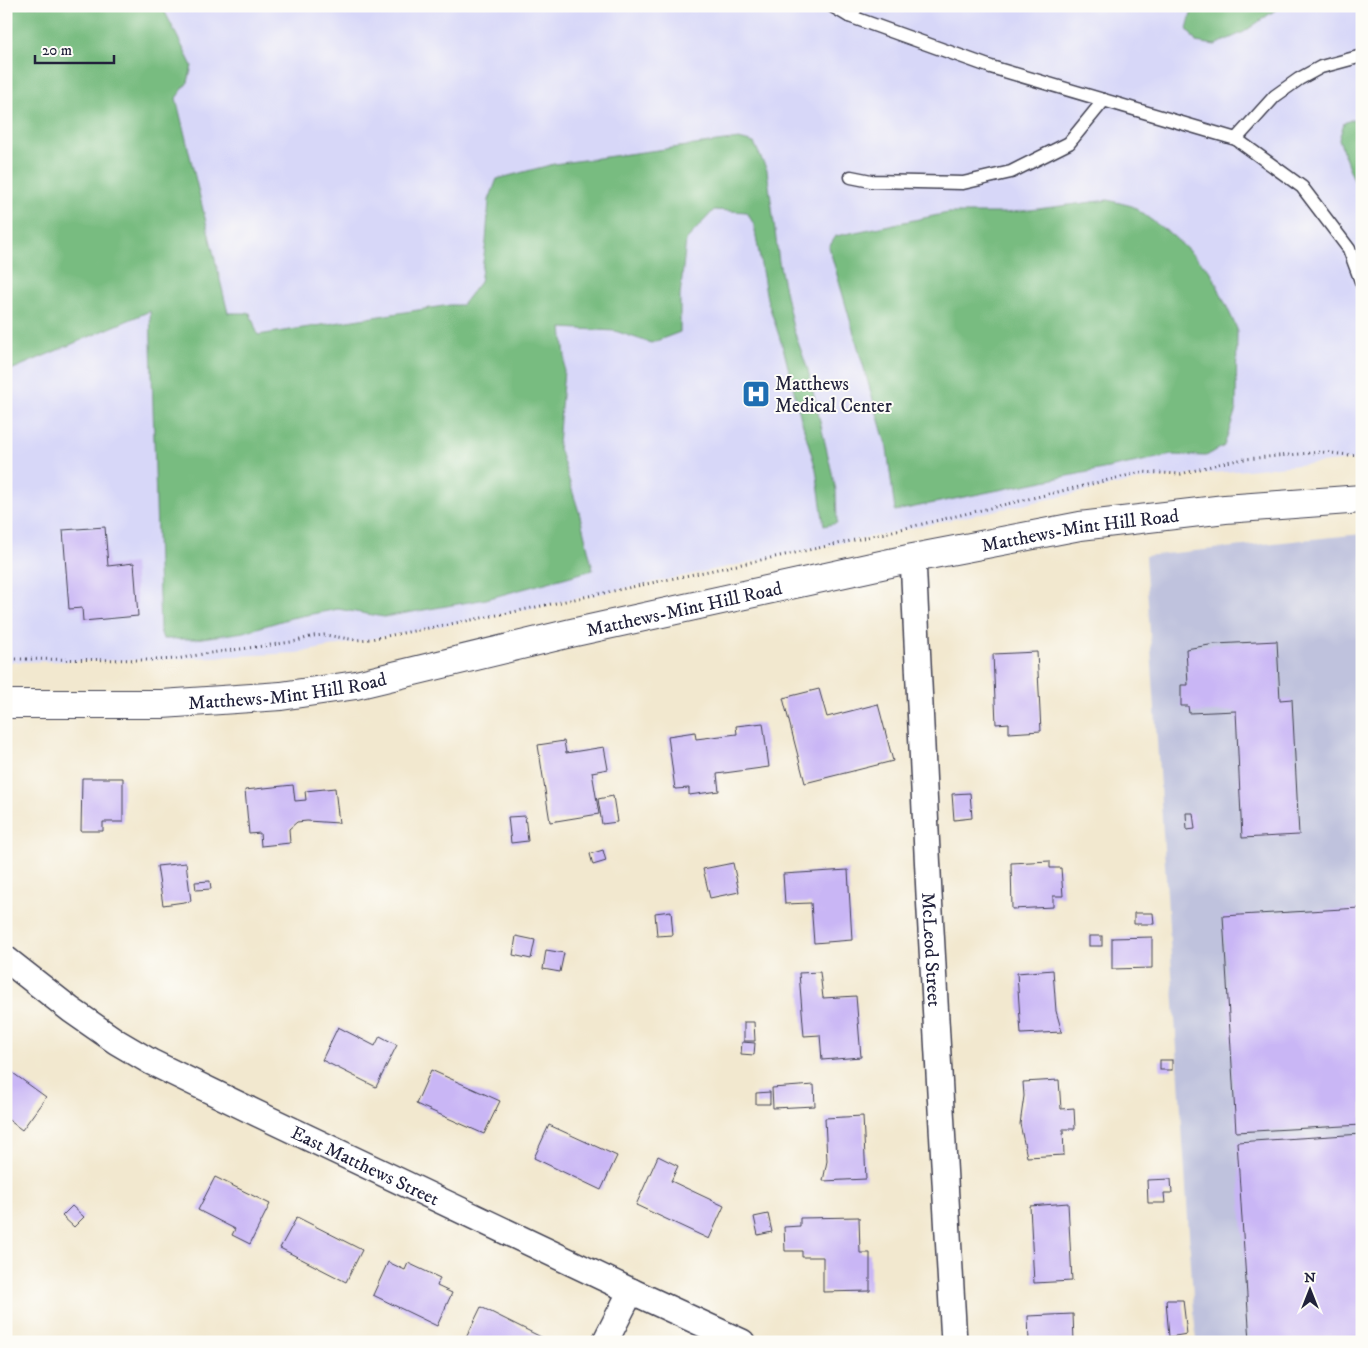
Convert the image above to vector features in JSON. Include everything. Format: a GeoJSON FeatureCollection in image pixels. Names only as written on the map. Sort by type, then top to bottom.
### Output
{"type":"FeatureCollection","features":[{"type":"Feature","properties":{"kind":"main road","name":"Matthews-Mint Hill Road"},"geometry":{"type":"LineString","coordinates":[[6,704],[162,704],[281,696],[356,685],[572,633],[913,558],[1080,526],[1225,509],[1362,499]]}},
{"type":"Feature","properties":{"kind":"street","name":"McLeod Street"},"geometry":{"type":"LineString","coordinates":[[913,558],[929,904],[954,1342]]}},
{"type":"Feature","properties":{"kind":"street","name":"East Matthews Street"},"geometry":{"type":"LineString","coordinates":[[6,959],[71,1010],[117,1042],[151,1062],[742,1342]]}},
{"type":"Feature","properties":{"kind":"street"},"geometry":{"type":"LineString","coordinates":[[605,1342],[632,1291]]}},
{"type":"Feature","properties":{"kind":"lane"},"geometry":{"type":"LineString","coordinates":[[832,6],[849,16],[990,67],[1236,139],[1302,187],[1349,248],[1362,284]]}},
{"type":"Feature","properties":{"kind":"lane"},"geometry":{"type":"LineString","coordinates":[[849,16],[858,6]]}},
{"type":"Feature","properties":{"kind":"lane"},"geometry":{"type":"LineString","coordinates":[[1236,139],[1275,96],[1299,78],[1321,67],[1362,56]]}},
{"type":"Feature","properties":{"kind":"lane"},"geometry":{"type":"LineString","coordinates":[[851,177],[871,181],[963,183],[1011,172],[1069,143],[1104,100]]}},
{"type":"Feature","properties":{"kind":"path"},"geometry":{"type":"LineString","coordinates":[[6,658],[14,660],[177,659],[278,644],[313,636],[325,635],[356,640],[371,640],[842,543],[1142,472],[1181,474],[1226,462],[1322,452],[1349,455],[1362,454]]}},
{"type":"Feature","properties":{"kind":"shaded area","name":"Matthews Medical Center"},"geometry":{"type":"Polygon","coordinates":[[[88,6],[1362,6],[1362,459],[1140,480],[508,613],[297,653],[153,660],[6,662],[6,372],[150,311],[88,6]]]}},
{"type":"Feature","properties":{"kind":"shaded area"},"geometry":{"type":"Polygon","coordinates":[[[1362,534],[1362,1342],[1196,1342],[1145,556],[1362,534]]]}},
{"type":"Feature","properties":{"kind":"green space"},"geometry":{"type":"Polygon","coordinates":[[[6,6],[162,6],[192,66],[188,82],[176,98],[228,313],[250,313],[258,335],[450,305],[462,305],[480,282],[486,242],[489,200],[497,179],[554,164],[739,139],[754,143],[767,170],[779,262],[793,328],[808,370],[836,490],[837,523],[824,526],[816,469],[784,351],[767,299],[754,225],[747,212],[714,210],[686,240],[680,296],[680,332],[651,343],[615,331],[562,328],[565,357],[558,445],[579,512],[593,570],[486,599],[384,617],[338,609],[291,618],[244,632],[195,639],[163,639],[160,630],[150,311],[6,372],[6,6]]]}},
{"type":"Feature","properties":{"kind":"green space"},"geometry":{"type":"Polygon","coordinates":[[[1193,6],[1281,6],[1244,32],[1215,45],[1196,42],[1187,29],[1193,6]]]}},
{"type":"Feature","properties":{"kind":"green space"},"geometry":{"type":"Polygon","coordinates":[[[1362,115],[1362,199],[1339,139],[1344,123],[1362,115]]]}},
{"type":"Feature","properties":{"kind":"green space"},"geometry":{"type":"Polygon","coordinates":[[[1108,200],[1132,206],[1172,235],[1211,272],[1237,329],[1236,409],[1224,446],[1206,456],[1172,455],[895,511],[887,448],[829,247],[836,236],[948,213],[1006,213],[1108,200]]]}},
{"type":"Feature","properties":{"kind":"building"},"geometry":{"type":"Polygon","coordinates":[[[105,527],[108,566],[134,563],[138,616],[83,621],[82,608],[69,609],[63,530],[105,527]]]}},
{"type":"Feature","properties":{"kind":"building"},"geometry":{"type":"Polygon","coordinates":[[[1277,641],[1280,700],[1292,699],[1299,835],[1242,838],[1236,711],[1189,713],[1188,706],[1181,706],[1181,685],[1188,685],[1186,649],[1215,644],[1277,641]]]}},
{"type":"Feature","properties":{"kind":"building"},"geometry":{"type":"Polygon","coordinates":[[[1037,652],[1041,731],[1009,733],[1009,723],[996,724],[993,654],[1037,652]]]}},
{"type":"Feature","properties":{"kind":"building"},"geometry":{"type":"Polygon","coordinates":[[[819,689],[827,717],[878,704],[893,761],[805,783],[783,698],[819,689]]]}},
{"type":"Feature","properties":{"kind":"building"},"geometry":{"type":"Polygon","coordinates":[[[763,723],[769,767],[717,774],[719,791],[689,795],[689,788],[675,789],[668,736],[695,732],[696,739],[737,734],[736,726],[763,723]]]}},
{"type":"Feature","properties":{"kind":"building"},"geometry":{"type":"Polygon","coordinates":[[[564,741],[566,753],[604,747],[608,769],[592,772],[599,814],[550,822],[538,745],[564,741]]]}},
{"type":"Feature","properties":{"kind":"building"},"geometry":{"type":"Polygon","coordinates":[[[82,778],[123,778],[123,822],[103,822],[103,831],[81,831],[82,778]]]}},
{"type":"Feature","properties":{"kind":"building"},"geometry":{"type":"Polygon","coordinates":[[[293,785],[295,801],[306,800],[305,791],[335,788],[339,823],[297,822],[289,829],[290,843],[261,846],[260,833],[249,834],[245,790],[293,785]]]}},
{"type":"Feature","properties":{"kind":"building"},"geometry":{"type":"Polygon","coordinates":[[[970,793],[972,818],[954,820],[952,794],[970,793]]]}},
{"type":"Feature","properties":{"kind":"building"},"geometry":{"type":"Polygon","coordinates":[[[613,796],[617,822],[602,824],[598,799],[613,796]]]}},
{"type":"Feature","properties":{"kind":"building"},"geometry":{"type":"Polygon","coordinates":[[[1186,813],[1193,813],[1195,829],[1187,830],[1186,813]]]}},
{"type":"Feature","properties":{"kind":"building"},"geometry":{"type":"Polygon","coordinates":[[[525,816],[528,841],[511,843],[508,817],[525,816]]]}},
{"type":"Feature","properties":{"kind":"building"},"geometry":{"type":"Polygon","coordinates":[[[603,850],[606,861],[593,865],[590,854],[603,850]]]}},
{"type":"Feature","properties":{"kind":"building"},"geometry":{"type":"Polygon","coordinates":[[[1050,861],[1050,868],[1061,868],[1063,896],[1053,896],[1053,907],[1012,909],[1011,863],[1050,861]]]}},
{"type":"Feature","properties":{"kind":"building"},"geometry":{"type":"Polygon","coordinates":[[[186,863],[191,901],[163,905],[157,866],[186,863]]]}},
{"type":"Feature","properties":{"kind":"building"},"geometry":{"type":"Polygon","coordinates":[[[733,863],[739,892],[710,898],[703,869],[733,863]]]}},
{"type":"Feature","properties":{"kind":"building"},"geometry":{"type":"Polygon","coordinates":[[[848,870],[852,940],[814,943],[811,903],[785,904],[783,874],[848,870]]]}},
{"type":"Feature","properties":{"kind":"building"},"geometry":{"type":"Polygon","coordinates":[[[210,881],[211,889],[196,890],[195,882],[210,881]]]}},
{"type":"Feature","properties":{"kind":"building"},"geometry":{"type":"Polygon","coordinates":[[[1360,908],[1362,938],[1362,1125],[1236,1132],[1223,916],[1360,908]]]}},
{"type":"Feature","properties":{"kind":"building"},"geometry":{"type":"Polygon","coordinates":[[[671,911],[673,935],[657,936],[655,913],[671,911]]]}},
{"type":"Feature","properties":{"kind":"building"},"geometry":{"type":"Polygon","coordinates":[[[1134,913],[1153,913],[1154,924],[1134,924],[1134,913]]]}},
{"type":"Feature","properties":{"kind":"building"},"geometry":{"type":"Polygon","coordinates":[[[516,936],[535,940],[531,959],[513,955],[516,936]]]}},
{"type":"Feature","properties":{"kind":"building"},"geometry":{"type":"Polygon","coordinates":[[[1089,936],[1102,936],[1102,946],[1089,946],[1089,936]]]}},
{"type":"Feature","properties":{"kind":"building"},"geometry":{"type":"Polygon","coordinates":[[[1152,937],[1152,968],[1112,969],[1112,938],[1152,937]]]}},
{"type":"Feature","properties":{"kind":"building"},"geometry":{"type":"Polygon","coordinates":[[[546,950],[564,953],[560,972],[543,969],[546,950]]]}},
{"type":"Feature","properties":{"kind":"building"},"geometry":{"type":"Polygon","coordinates":[[[1053,970],[1056,1011],[1062,1032],[1021,1034],[1017,973],[1053,970]]]}},
{"type":"Feature","properties":{"kind":"building"},"geometry":{"type":"Polygon","coordinates":[[[820,972],[823,998],[856,996],[861,1057],[822,1060],[820,1035],[804,1036],[799,973],[820,972]]]}},
{"type":"Feature","properties":{"kind":"building"},"geometry":{"type":"Polygon","coordinates":[[[744,1022],[754,1022],[755,1041],[744,1041],[744,1022]]]}},
{"type":"Feature","properties":{"kind":"building"},"geometry":{"type":"Polygon","coordinates":[[[338,1027],[375,1046],[380,1036],[397,1045],[376,1087],[322,1060],[338,1027]]]}},
{"type":"Feature","properties":{"kind":"building"},"geometry":{"type":"Polygon","coordinates":[[[742,1042],[755,1043],[754,1055],[741,1054],[742,1042]]]}},
{"type":"Feature","properties":{"kind":"building"},"geometry":{"type":"Polygon","coordinates":[[[1160,1060],[1172,1060],[1172,1070],[1160,1070],[1160,1060]]]}},
{"type":"Feature","properties":{"kind":"building"},"geometry":{"type":"Polygon","coordinates":[[[6,1068],[46,1097],[22,1130],[6,1118],[6,1068]]]}},
{"type":"Feature","properties":{"kind":"building"},"geometry":{"type":"Polygon","coordinates":[[[431,1070],[500,1101],[484,1134],[416,1104],[431,1070]]]}},
{"type":"Feature","properties":{"kind":"building"},"geometry":{"type":"Polygon","coordinates":[[[1059,1080],[1061,1109],[1074,1108],[1075,1129],[1063,1129],[1064,1155],[1027,1157],[1020,1124],[1024,1096],[1023,1082],[1059,1080]]]}},
{"type":"Feature","properties":{"kind":"building"},"geometry":{"type":"Polygon","coordinates":[[[814,1085],[815,1106],[773,1108],[772,1088],[814,1085]]]}},
{"type":"Feature","properties":{"kind":"building"},"geometry":{"type":"Polygon","coordinates":[[[770,1092],[770,1104],[756,1104],[756,1093],[770,1092]]]}},
{"type":"Feature","properties":{"kind":"building"},"geometry":{"type":"Polygon","coordinates":[[[863,1116],[866,1179],[823,1181],[827,1161],[825,1118],[863,1116]]]}},
{"type":"Feature","properties":{"kind":"building"},"geometry":{"type":"Polygon","coordinates":[[[549,1125],[617,1156],[601,1190],[534,1158],[549,1125]]]}},
{"type":"Feature","properties":{"kind":"building"},"geometry":{"type":"Polygon","coordinates":[[[1362,1134],[1362,1342],[1250,1342],[1237,1142],[1362,1134]]]}},
{"type":"Feature","properties":{"kind":"building"},"geometry":{"type":"Polygon","coordinates":[[[658,1156],[678,1166],[671,1181],[724,1206],[709,1239],[636,1205],[658,1156]]]}},
{"type":"Feature","properties":{"kind":"building"},"geometry":{"type":"Polygon","coordinates":[[[215,1177],[270,1204],[250,1244],[232,1235],[235,1229],[198,1210],[215,1177]]]}},
{"type":"Feature","properties":{"kind":"building"},"geometry":{"type":"Polygon","coordinates":[[[1171,1179],[1172,1193],[1164,1193],[1165,1203],[1148,1203],[1147,1180],[1171,1179]]]}},
{"type":"Feature","properties":{"kind":"building"},"geometry":{"type":"Polygon","coordinates":[[[1068,1203],[1072,1281],[1034,1283],[1030,1206],[1068,1203]]]}},
{"type":"Feature","properties":{"kind":"building"},"geometry":{"type":"Polygon","coordinates":[[[72,1206],[84,1217],[74,1227],[62,1216],[72,1206]]]}},
{"type":"Feature","properties":{"kind":"building"},"geometry":{"type":"Polygon","coordinates":[[[768,1214],[772,1232],[758,1235],[754,1217],[768,1214]]]}},
{"type":"Feature","properties":{"kind":"building"},"geometry":{"type":"Polygon","coordinates":[[[297,1217],[362,1250],[346,1282],[280,1248],[297,1217]]]}},
{"type":"Feature","properties":{"kind":"building"},"geometry":{"type":"Polygon","coordinates":[[[859,1217],[860,1253],[870,1253],[870,1291],[823,1292],[823,1257],[802,1257],[802,1251],[785,1251],[784,1227],[800,1226],[800,1218],[859,1217]]]}},
{"type":"Feature","properties":{"kind":"building"},"geometry":{"type":"Polygon","coordinates":[[[388,1262],[405,1270],[408,1263],[440,1278],[437,1286],[452,1293],[437,1326],[373,1295],[388,1262]]]}},
{"type":"Feature","properties":{"kind":"building"},"geometry":{"type":"Polygon","coordinates":[[[1166,1300],[1183,1300],[1187,1334],[1169,1337],[1166,1300]]]}},
{"type":"Feature","properties":{"kind":"building"},"geometry":{"type":"Polygon","coordinates":[[[481,1307],[551,1342],[468,1342],[465,1340],[481,1307]]]}},
{"type":"Feature","properties":{"kind":"building"},"geometry":{"type":"Polygon","coordinates":[[[1073,1314],[1074,1342],[1029,1342],[1028,1316],[1073,1314]]]}},
{"type":"Feature","properties":{"kind":"place","name":"Matthews Medical Center"},"geometry":{"type":"Point","coordinates":[756,394]}}]}
